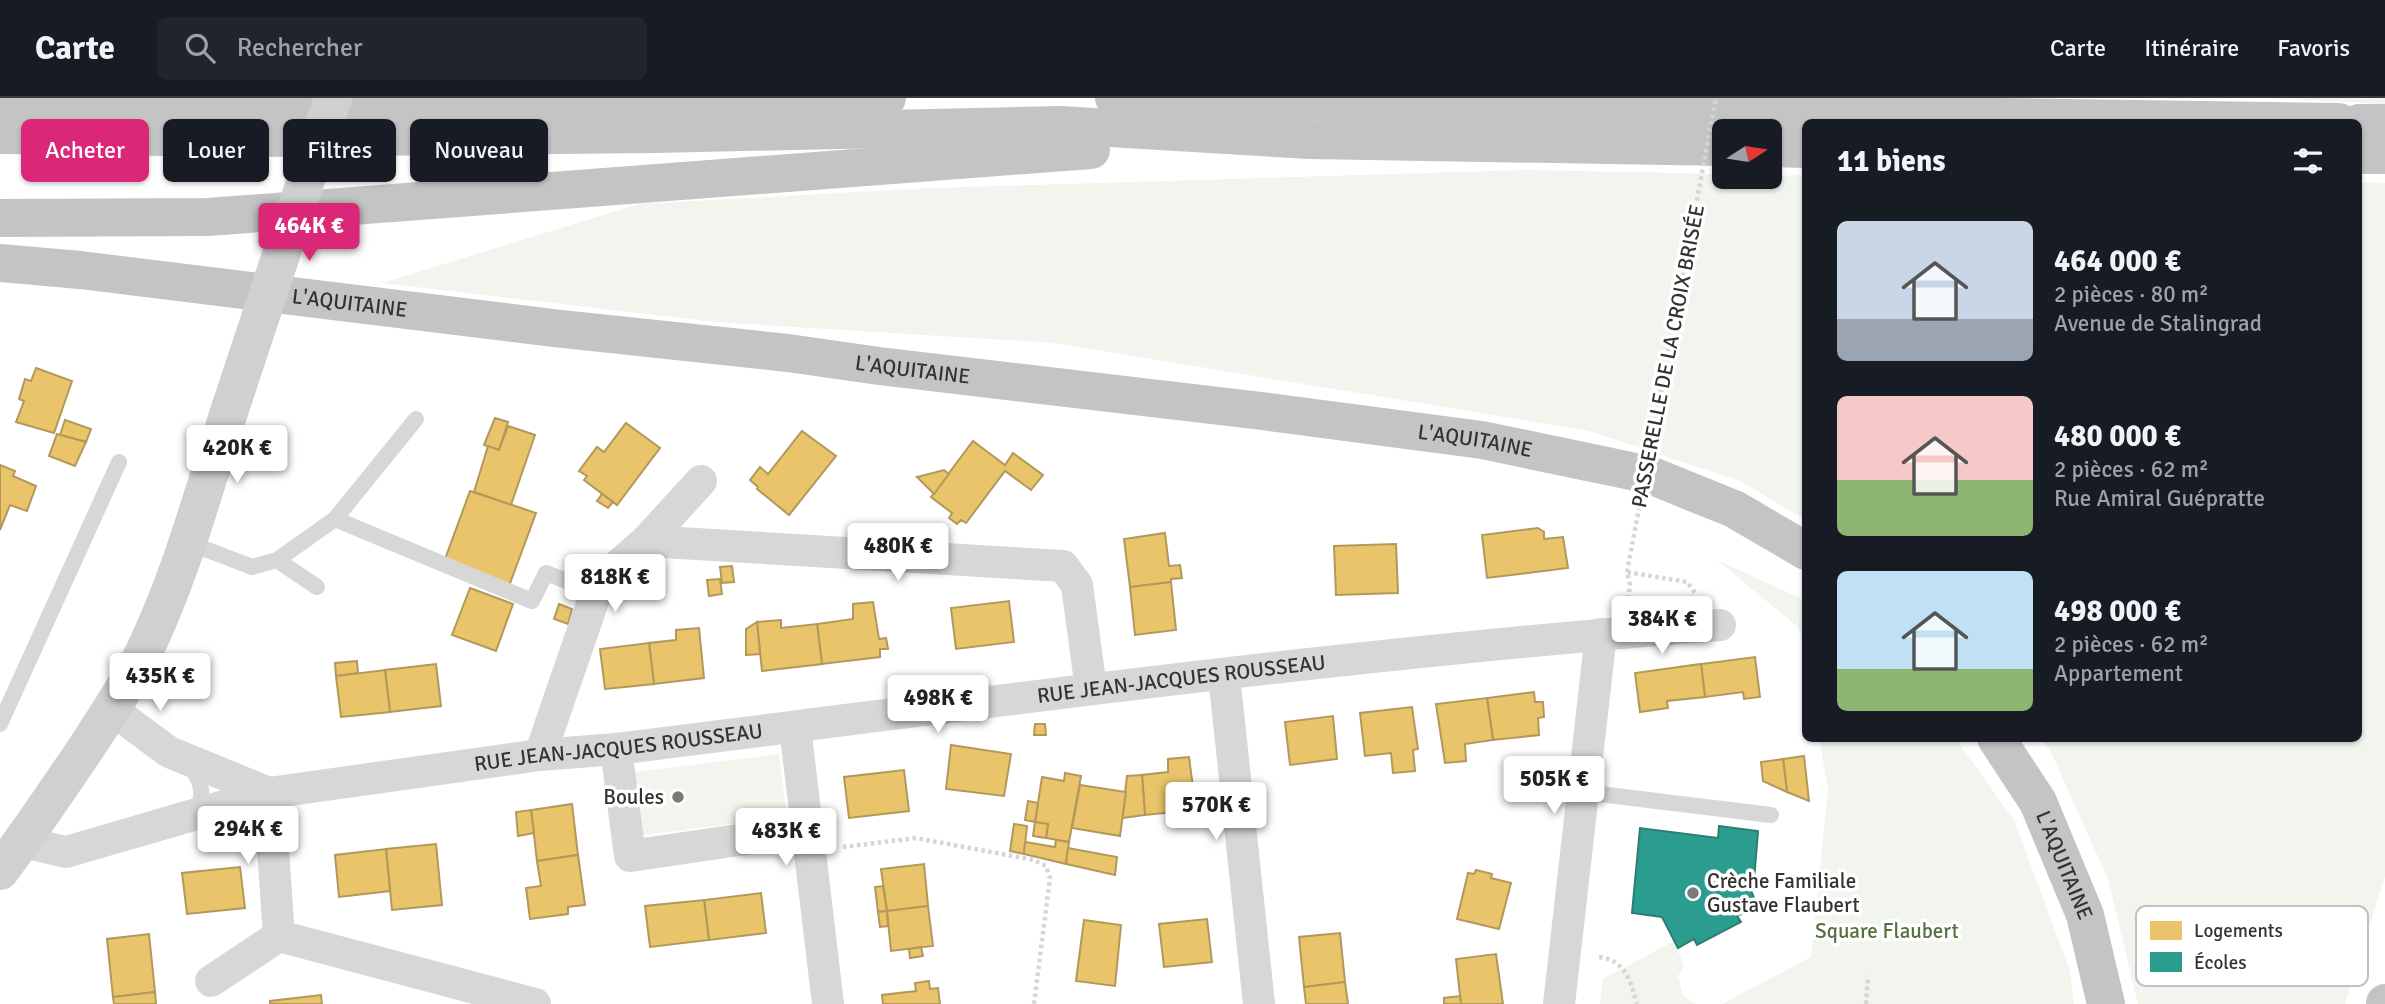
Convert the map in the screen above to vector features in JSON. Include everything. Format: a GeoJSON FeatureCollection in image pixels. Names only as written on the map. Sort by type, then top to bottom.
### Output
{"type":"FeatureCollection","features":[{"type":"Feature","properties":{"kind":"highway"},"geometry":{"type":"LineString","coordinates":[[0,104],[67,108],[680,104],[887,98]]}},
{"type":"Feature","properties":{"kind":"highway"},"geometry":{"type":"LineString","coordinates":[[1114,98],[2100,119]]}},
{"type":"Feature","properties":{"kind":"highway"},"geometry":{"type":"LineString","coordinates":[[2362,123],[2385,123]]}},
{"type":"Feature","properties":{"kind":"highway"},"geometry":{"type":"LineString","coordinates":[[0,135],[289,138],[1060,125],[1310,140],[1712,147]]}},
{"type":"Feature","properties":{"kind":"highway"},"geometry":{"type":"LineString","coordinates":[[0,218],[208,217],[1059,151],[1310,140]]}},
{"type":"Feature","properties":{"kind":"highway"},"geometry":{"type":"LineString","coordinates":[[1782,148],[1802,149]]}},
{"type":"Feature","properties":{"kind":"highway"},"geometry":{"type":"LineString","coordinates":[[2362,155],[2385,155]]}},
{"type":"Feature","properties":{"kind":"highway","name":"L'AQUITAINE"},"geometry":{"type":"LineString","coordinates":[[0,263],[80,270],[566,330],[788,353],[1482,440],[1650,475],[1734,509],[1802,549]]}},
{"type":"Feature","properties":{"kind":"highway","name":"L'AQUITAINE"},"geometry":{"type":"LineString","coordinates":[[1999,742],[2038,802],[2080,902],[2106,1004]]}},
{"type":"Feature","properties":{"kind":"main road"},"geometry":{"type":"LineString","coordinates":[[11,857],[111,709],[142,656],[167,598],[333,98]]}},
{"type":"Feature","properties":{"kind":"street"},"geometry":{"type":"LineString","coordinates":[[540,755],[600,581],[646,541],[701,481]]}},
{"type":"Feature","properties":{"kind":"street"},"geometry":{"type":"LineString","coordinates":[[646,541],[1063,566],[1077,585],[1091,689]]}},
{"type":"Feature","properties":{"kind":"street","name":"RUE JEAN-JACQUES ROUSSEAU"},"geometry":{"type":"LineString","coordinates":[[11,857],[66,852],[269,793],[540,755],[616,749],[1224,674],[1601,634],[1720,625]]}},
{"type":"Feature","properties":{"kind":"street"},"geometry":{"type":"LineString","coordinates":[[1559,1004],[1601,634]]}},
{"type":"Feature","properties":{"kind":"street"},"geometry":{"type":"LineString","coordinates":[[1224,674],[1259,1004]]}},
{"type":"Feature","properties":{"kind":"street","name":"RUE JEAN-JACQUES ROUSSEAU"},"geometry":{"type":"LineString","coordinates":[[111,709],[169,752],[269,793]]}},
{"type":"Feature","properties":{"kind":"street"},"geometry":{"type":"LineString","coordinates":[[795,727],[828,1004]]}},
{"type":"Feature","properties":{"kind":"street"},"geometry":{"type":"LineString","coordinates":[[616,749],[630,856],[808,840]]}},
{"type":"Feature","properties":{"kind":"street"},"geometry":{"type":"LineString","coordinates":[[269,793],[279,936]]}},
{"type":"Feature","properties":{"kind":"street"},"geometry":{"type":"LineString","coordinates":[[211,981],[279,936],[535,1004]]}},
{"type":"Feature","properties":{"kind":"lane"},"geometry":{"type":"LineString","coordinates":[[187,542],[252,567],[277,560],[335,519],[416,419]]}},
{"type":"Feature","properties":{"kind":"lane"},"geometry":{"type":"LineString","coordinates":[[0,724],[119,462]]}},
{"type":"Feature","properties":{"kind":"lane"},"geometry":{"type":"LineString","coordinates":[[335,519],[532,601],[546,573],[595,592]]}},
{"type":"Feature","properties":{"kind":"lane"},"geometry":{"type":"LineString","coordinates":[[277,560],[317,587]]}},
{"type":"Feature","properties":{"kind":"lane","name":"RUE JEAN-JACQUES ROUSSEAU"},"geometry":{"type":"LineString","coordinates":[[183,759],[192,769],[203,792],[202,802],[194,815]]}},
{"type":"Feature","properties":{"kind":"lane"},"geometry":{"type":"LineString","coordinates":[[1583,792],[1771,815]]}},
{"type":"Feature","properties":{"kind":"path","name":"PASSERELLE DE LA CROIX BRISÉE"},"geometry":{"type":"LineString","coordinates":[[1618,598],[1628,599],[1628,572],[1716,98]]}},
{"type":"Feature","properties":{"kind":"path"},"geometry":{"type":"LineString","coordinates":[[1628,572],[1687,582],[1720,625]]}},
{"type":"Feature","properties":{"kind":"path"},"geometry":{"type":"LineString","coordinates":[[808,840],[916,838],[1034,860],[1046,866],[1049,878],[1034,1004]]}},
{"type":"Feature","properties":{"kind":"path"},"geometry":{"type":"LineString","coordinates":[[1596,957],[1613,959],[1623,968],[1637,1004]]}},
{"type":"Feature","properties":{"kind":"path"},"geometry":{"type":"LineString","coordinates":[[1866,1004],[1868,976]]}},
{"type":"Feature","properties":{"kind":"green space"},"geometry":{"type":"Polygon","coordinates":[[[2269,98],[2385,98],[2385,104],[2269,98]]]}},
{"type":"Feature","properties":{"kind":"green space"},"geometry":{"type":"Polygon","coordinates":[[[1528,170],[1712,174],[1712,189],[1782,189],[1782,176],[1802,175],[1802,518],[1740,481],[1589,431],[1055,343],[715,322],[382,283],[639,204],[932,188],[1528,170]]]}},
{"type":"Feature","properties":{"kind":"green space"},"geometry":{"type":"Polygon","coordinates":[[[2362,182],[2385,183],[2385,876],[2368,930],[2368,906],[2136,906],[2136,986],[2351,986],[2345,1004],[2138,1004],[2108,879],[2050,750],[2043,742],[2362,742],[2362,182]]]}},
{"type":"Feature","properties":{"kind":"green space"},"geometry":{"type":"Polygon","coordinates":[[[1717,560],[1802,599],[1802,645],[1799,628],[1717,560]]]}},
{"type":"Feature","properties":{"kind":"green space","name":"Square Flaubert"},"geometry":{"type":"Polygon","coordinates":[[[1820,742],[1958,742],[2014,820],[2070,971],[2074,1004],[1722,1004],[1811,957],[1828,788],[1820,742]]]}},
{"type":"Feature","properties":{"kind":"green space"},"geometry":{"type":"Polygon","coordinates":[[[779,754],[787,817],[635,836],[627,773],[779,754]]]}},
{"type":"Feature","properties":{"kind":"green space"},"geometry":{"type":"Polygon","coordinates":[[[1674,941],[1684,966],[1678,976],[1683,995],[1695,1004],[1600,1004],[1603,979],[1674,941]]]}},
{"type":"Feature","properties":{"kind":"building: Logements"},"geometry":{"type":"Polygon","coordinates":[[[36,368],[72,381],[54,433],[16,422],[24,401],[19,399],[25,379],[31,381],[36,368]]]}},
{"type":"Feature","properties":{"kind":"building: Logements"},"geometry":{"type":"Polygon","coordinates":[[[495,418],[508,422],[499,450],[484,445],[495,418]]]}},
{"type":"Feature","properties":{"kind":"building: Logements"},"geometry":{"type":"Polygon","coordinates":[[[65,420],[91,429],[86,442],[60,435],[65,420]]]}},
{"type":"Feature","properties":{"kind":"building: Logements"},"geometry":{"type":"Polygon","coordinates":[[[626,423],[660,448],[617,505],[584,480],[587,476],[579,471],[597,447],[604,452],[626,423]]]}},
{"type":"Feature","properties":{"kind":"building: Logements"},"geometry":{"type":"Polygon","coordinates":[[[508,426],[535,435],[511,505],[474,492],[488,446],[499,450],[508,426]]]}},
{"type":"Feature","properties":{"kind":"building: Logements"},"geometry":{"type":"Polygon","coordinates":[[[802,431],[836,456],[789,515],[750,480],[760,467],[768,474],[802,431]]]}},
{"type":"Feature","properties":{"kind":"building: Logements"},"geometry":{"type":"Polygon","coordinates":[[[57,434],[86,442],[75,466],[49,456],[57,434]]]}},
{"type":"Feature","properties":{"kind":"building: Logements"},"geometry":{"type":"Polygon","coordinates":[[[973,441],[1005,465],[1013,453],[1043,475],[1031,490],[1005,471],[966,523],[961,520],[957,524],[949,518],[952,513],[931,497],[973,441]]]}},
{"type":"Feature","properties":{"kind":"building: Logements"},"geometry":{"type":"Polygon","coordinates":[[[0,465],[15,471],[13,476],[36,486],[27,511],[10,505],[0,530],[0,465]]]}},
{"type":"Feature","properties":{"kind":"building: Logements"},"geometry":{"type":"Polygon","coordinates":[[[944,470],[949,474],[934,494],[917,477],[944,470]]]}},
{"type":"Feature","properties":{"kind":"building: Logements"},"geometry":{"type":"Polygon","coordinates":[[[470,491],[536,513],[509,586],[444,562],[470,491]]]}},
{"type":"Feature","properties":{"kind":"building: Logements"},"geometry":{"type":"Polygon","coordinates":[[[602,494],[613,502],[608,508],[597,501],[602,494]]]}},
{"type":"Feature","properties":{"kind":"building: Logements"},"geometry":{"type":"Polygon","coordinates":[[[1538,528],[1544,532],[1544,539],[1563,537],[1568,568],[1487,578],[1482,535],[1538,528]]]}},
{"type":"Feature","properties":{"kind":"building: Logements"},"geometry":{"type":"Polygon","coordinates":[[[1165,533],[1169,566],[1180,565],[1182,578],[1130,587],[1124,539],[1165,533]]]}},
{"type":"Feature","properties":{"kind":"building: Logements"},"geometry":{"type":"Polygon","coordinates":[[[1396,544],[1398,593],[1336,595],[1334,546],[1396,544]]]}},
{"type":"Feature","properties":{"kind":"building: Logements"},"geometry":{"type":"Polygon","coordinates":[[[732,566],[734,582],[722,583],[720,567],[732,566]]]}},
{"type":"Feature","properties":{"kind":"building: Logements"},"geometry":{"type":"Polygon","coordinates":[[[720,579],[722,594],[709,596],[707,580],[720,579]]]}},
{"type":"Feature","properties":{"kind":"building: Logements"},"geometry":{"type":"Polygon","coordinates":[[[1171,582],[1176,630],[1135,635],[1130,587],[1171,582]]]}},
{"type":"Feature","properties":{"kind":"building: Logements"},"geometry":{"type":"Polygon","coordinates":[[[470,588],[513,604],[496,651],[452,635],[470,588]]]}},
{"type":"Feature","properties":{"kind":"building: Logements"},"geometry":{"type":"Polygon","coordinates":[[[1009,601],[1014,642],[956,649],[951,608],[1009,601]]]}},
{"type":"Feature","properties":{"kind":"building: Logements"},"geometry":{"type":"Polygon","coordinates":[[[873,602],[879,639],[886,638],[888,649],[880,649],[880,657],[822,664],[817,624],[853,619],[853,604],[873,602]]]}},
{"type":"Feature","properties":{"kind":"building: Logements"},"geometry":{"type":"Polygon","coordinates":[[[559,604],[572,609],[568,624],[554,619],[559,604]]]}},
{"type":"Feature","properties":{"kind":"building: Logements"},"geometry":{"type":"Polygon","coordinates":[[[781,620],[781,628],[817,624],[822,664],[762,671],[757,622],[781,620]]]}},
{"type":"Feature","properties":{"kind":"building: Logements"},"geometry":{"type":"Polygon","coordinates":[[[757,622],[760,654],[746,655],[746,629],[757,622]]]}},
{"type":"Feature","properties":{"kind":"building: Logements"},"geometry":{"type":"Polygon","coordinates":[[[699,628],[704,678],[654,684],[649,643],[676,640],[676,630],[699,628]]]}},
{"type":"Feature","properties":{"kind":"building: Logements"},"geometry":{"type":"Polygon","coordinates":[[[649,643],[654,684],[605,689],[600,649],[649,643]]]}},
{"type":"Feature","properties":{"kind":"building: Logements"},"geometry":{"type":"Polygon","coordinates":[[[1755,657],[1760,697],[1744,699],[1743,692],[1705,697],[1701,664],[1755,657]]]}},
{"type":"Feature","properties":{"kind":"building: Logements"},"geometry":{"type":"Polygon","coordinates":[[[357,661],[358,673],[336,676],[335,663],[357,661]]]}},
{"type":"Feature","properties":{"kind":"building: Logements"},"geometry":{"type":"Polygon","coordinates":[[[436,664],[441,706],[390,712],[385,670],[436,664]]]}},
{"type":"Feature","properties":{"kind":"building: Logements"},"geometry":{"type":"Polygon","coordinates":[[[1701,664],[1705,697],[1667,701],[1668,708],[1640,712],[1635,673],[1701,664]]]}},
{"type":"Feature","properties":{"kind":"building: Logements"},"geometry":{"type":"Polygon","coordinates":[[[385,670],[390,712],[341,717],[336,676],[385,670]]]}},
{"type":"Feature","properties":{"kind":"building: Logements"},"geometry":{"type":"Polygon","coordinates":[[[1534,692],[1535,702],[1543,702],[1544,717],[1538,718],[1539,735],[1493,740],[1487,698],[1534,692]]]}},
{"type":"Feature","properties":{"kind":"building: Logements"},"geometry":{"type":"Polygon","coordinates":[[[1487,698],[1493,740],[1465,744],[1466,761],[1445,763],[1436,704],[1487,698]]]}},
{"type":"Feature","properties":{"kind":"building: Logements"},"geometry":{"type":"Polygon","coordinates":[[[1412,707],[1418,749],[1413,750],[1415,771],[1393,773],[1391,753],[1365,756],[1360,713],[1412,707]]]}},
{"type":"Feature","properties":{"kind":"building: Logements"},"geometry":{"type":"Polygon","coordinates":[[[1333,716],[1337,759],[1290,765],[1285,722],[1333,716]]]}},
{"type":"Feature","properties":{"kind":"building: Logements"},"geometry":{"type":"Polygon","coordinates":[[[1035,724],[1045,724],[1046,735],[1034,735],[1035,724]]]}},
{"type":"Feature","properties":{"kind":"building: Logements"},"geometry":{"type":"Polygon","coordinates":[[[951,745],[1011,754],[1004,796],[946,789],[951,745]]]}},
{"type":"Feature","properties":{"kind":"building: Logements"},"geometry":{"type":"Polygon","coordinates":[[[1804,756],[1809,801],[1787,792],[1783,759],[1804,756]]]}},
{"type":"Feature","properties":{"kind":"building: Logements"},"geometry":{"type":"Polygon","coordinates":[[[1189,757],[1196,810],[1145,815],[1142,775],[1168,772],[1168,759],[1189,757]]]}},
{"type":"Feature","properties":{"kind":"building: Logements"},"geometry":{"type":"Polygon","coordinates":[[[1783,759],[1787,792],[1763,781],[1761,762],[1783,759]]]}},
{"type":"Feature","properties":{"kind":"building: Logements"},"geometry":{"type":"Polygon","coordinates":[[[904,770],[909,811],[849,818],[844,777],[904,770]]]}},
{"type":"Feature","properties":{"kind":"building: Logements"},"geometry":{"type":"Polygon","coordinates":[[[1065,773],[1081,776],[1069,842],[1046,838],[1048,824],[1035,822],[1042,777],[1064,781],[1065,773]]]}},
{"type":"Feature","properties":{"kind":"building: Logements"},"geometry":{"type":"Polygon","coordinates":[[[1142,775],[1145,815],[1122,818],[1127,776],[1142,775]]]}},
{"type":"Feature","properties":{"kind":"building: Logements"},"geometry":{"type":"Polygon","coordinates":[[[1080,785],[1126,792],[1120,836],[1072,828],[1080,785]]]}},
{"type":"Feature","properties":{"kind":"building: Logements"},"geometry":{"type":"Polygon","coordinates":[[[1028,801],[1038,803],[1035,822],[1025,820],[1028,801]]]}},
{"type":"Feature","properties":{"kind":"building: Logements"},"geometry":{"type":"Polygon","coordinates":[[[572,804],[578,855],[537,861],[531,810],[572,804]]]}},
{"type":"Feature","properties":{"kind":"building: Logements"},"geometry":{"type":"Polygon","coordinates":[[[531,810],[534,833],[518,836],[516,812],[531,810]]]}},
{"type":"Feature","properties":{"kind":"building: Logements"},"geometry":{"type":"Polygon","coordinates":[[[1035,822],[1048,824],[1046,838],[1033,836],[1035,822]]]}},
{"type":"Feature","properties":{"kind":"building: Logements"},"geometry":{"type":"Polygon","coordinates":[[[1014,824],[1027,826],[1024,854],[1010,851],[1014,824]]]}},
{"type":"Feature","properties":{"kind":"building: Logements"},"geometry":{"type":"Polygon","coordinates":[[[1056,840],[1069,842],[1066,864],[1024,854],[1025,842],[1055,847],[1056,840]]]}},
{"type":"Feature","properties":{"kind":"building: Logements"},"geometry":{"type":"Polygon","coordinates":[[[436,844],[442,905],[392,910],[386,849],[436,844]]]}},
{"type":"Feature","properties":{"kind":"building: Logements"},"geometry":{"type":"Polygon","coordinates":[[[1068,848],[1117,857],[1115,875],[1066,864],[1068,848]]]}},
{"type":"Feature","properties":{"kind":"building: Logements"},"geometry":{"type":"Polygon","coordinates":[[[386,849],[390,891],[339,897],[335,855],[386,849]]]}},
{"type":"Feature","properties":{"kind":"building: Logements"},"geometry":{"type":"Polygon","coordinates":[[[578,855],[585,905],[568,907],[568,914],[530,919],[526,888],[541,886],[537,861],[578,855]]]}},
{"type":"Feature","properties":{"kind":"building: Logements"},"geometry":{"type":"Polygon","coordinates":[[[924,864],[928,906],[887,911],[881,869],[924,864]]]}},
{"type":"Feature","properties":{"kind":"building: Logements"},"geometry":{"type":"Polygon","coordinates":[[[240,867],[245,908],[187,914],[182,873],[240,867]]]}},
{"type":"Feature","properties":{"kind":"building: Logements"},"geometry":{"type":"Polygon","coordinates":[[[1476,870],[1492,874],[1491,878],[1511,883],[1499,929],[1457,919],[1468,873],[1474,874],[1476,870]]]}},
{"type":"Feature","properties":{"kind":"building: Logements"},"geometry":{"type":"Polygon","coordinates":[[[883,886],[887,911],[878,912],[875,887],[883,886]]]}},
{"type":"Feature","properties":{"kind":"building: Logements"},"geometry":{"type":"Polygon","coordinates":[[[761,893],[766,933],[709,940],[704,900],[761,893]]]}},
{"type":"Feature","properties":{"kind":"building: Logements"},"geometry":{"type":"Polygon","coordinates":[[[704,900],[709,940],[650,947],[645,906],[704,900]]]}},
{"type":"Feature","properties":{"kind":"building: Logements"},"geometry":{"type":"Polygon","coordinates":[[[928,906],[933,946],[891,951],[887,911],[928,906]]]}},
{"type":"Feature","properties":{"kind":"building: Logements"},"geometry":{"type":"Polygon","coordinates":[[[887,911],[888,926],[880,927],[878,912],[887,911]]]}},
{"type":"Feature","properties":{"kind":"building: Logements"},"geometry":{"type":"Polygon","coordinates":[[[1207,919],[1212,962],[1164,967],[1159,924],[1207,919]]]}},
{"type":"Feature","properties":{"kind":"building: Logements"},"geometry":{"type":"Polygon","coordinates":[[[1084,920],[1121,925],[1115,986],[1076,981],[1084,920]]]}},
{"type":"Feature","properties":{"kind":"building: Logements"},"geometry":{"type":"Polygon","coordinates":[[[1340,933],[1345,982],[1304,987],[1299,937],[1340,933]]]}},
{"type":"Feature","properties":{"kind":"building: Logements"},"geometry":{"type":"Polygon","coordinates":[[[149,934],[155,992],[113,997],[107,939],[149,934]]]}},
{"type":"Feature","properties":{"kind":"building: Logements"},"geometry":{"type":"Polygon","coordinates":[[[921,947],[923,956],[910,958],[909,949],[921,947]]]}},
{"type":"Feature","properties":{"kind":"building: Logements"},"geometry":{"type":"Polygon","coordinates":[[[1496,954],[1503,1004],[1461,1004],[1456,959],[1496,954]]]}},
{"type":"Feature","properties":{"kind":"building: Logements"},"geometry":{"type":"Polygon","coordinates":[[[929,981],[930,989],[938,988],[940,1004],[883,1004],[882,995],[916,991],[915,983],[929,981]]]}},
{"type":"Feature","properties":{"kind":"building: Logements"},"geometry":{"type":"Polygon","coordinates":[[[1345,982],[1348,1004],[1306,1004],[1304,987],[1345,982]]]}},
{"type":"Feature","properties":{"kind":"building: Logements"},"geometry":{"type":"Polygon","coordinates":[[[155,992],[156,1004],[114,1004],[113,997],[155,992]]]}},
{"type":"Feature","properties":{"kind":"building: Logements"},"geometry":{"type":"Polygon","coordinates":[[[321,995],[322,1004],[270,1004],[270,1001],[321,995]]]}},
{"type":"Feature","properties":{"kind":"building: Logements"},"geometry":{"type":"Polygon","coordinates":[[[1460,996],[1461,1004],[1444,1004],[1444,998],[1460,996]]]}},
{"type":"Feature","properties":{"kind":"building: Écoles","name":"Crèche Familiale Gustave Flaubert"},"geometry":{"type":"Polygon","coordinates":[[[1719,826],[1758,831],[1754,881],[1747,881],[1757,905],[1737,916],[1741,922],[1697,945],[1694,939],[1678,948],[1662,917],[1632,913],[1640,828],[1718,838],[1719,826]]]}},
{"type":"Feature","properties":{"kind":"place","name":"Boules"},"geometry":{"type":"Point","coordinates":[678,797]}},
{"type":"Feature","properties":{"kind":"place","name":"Crèche Familiale Gustave Flaubert"},"geometry":{"type":"Point","coordinates":[1693,893]}}]}
